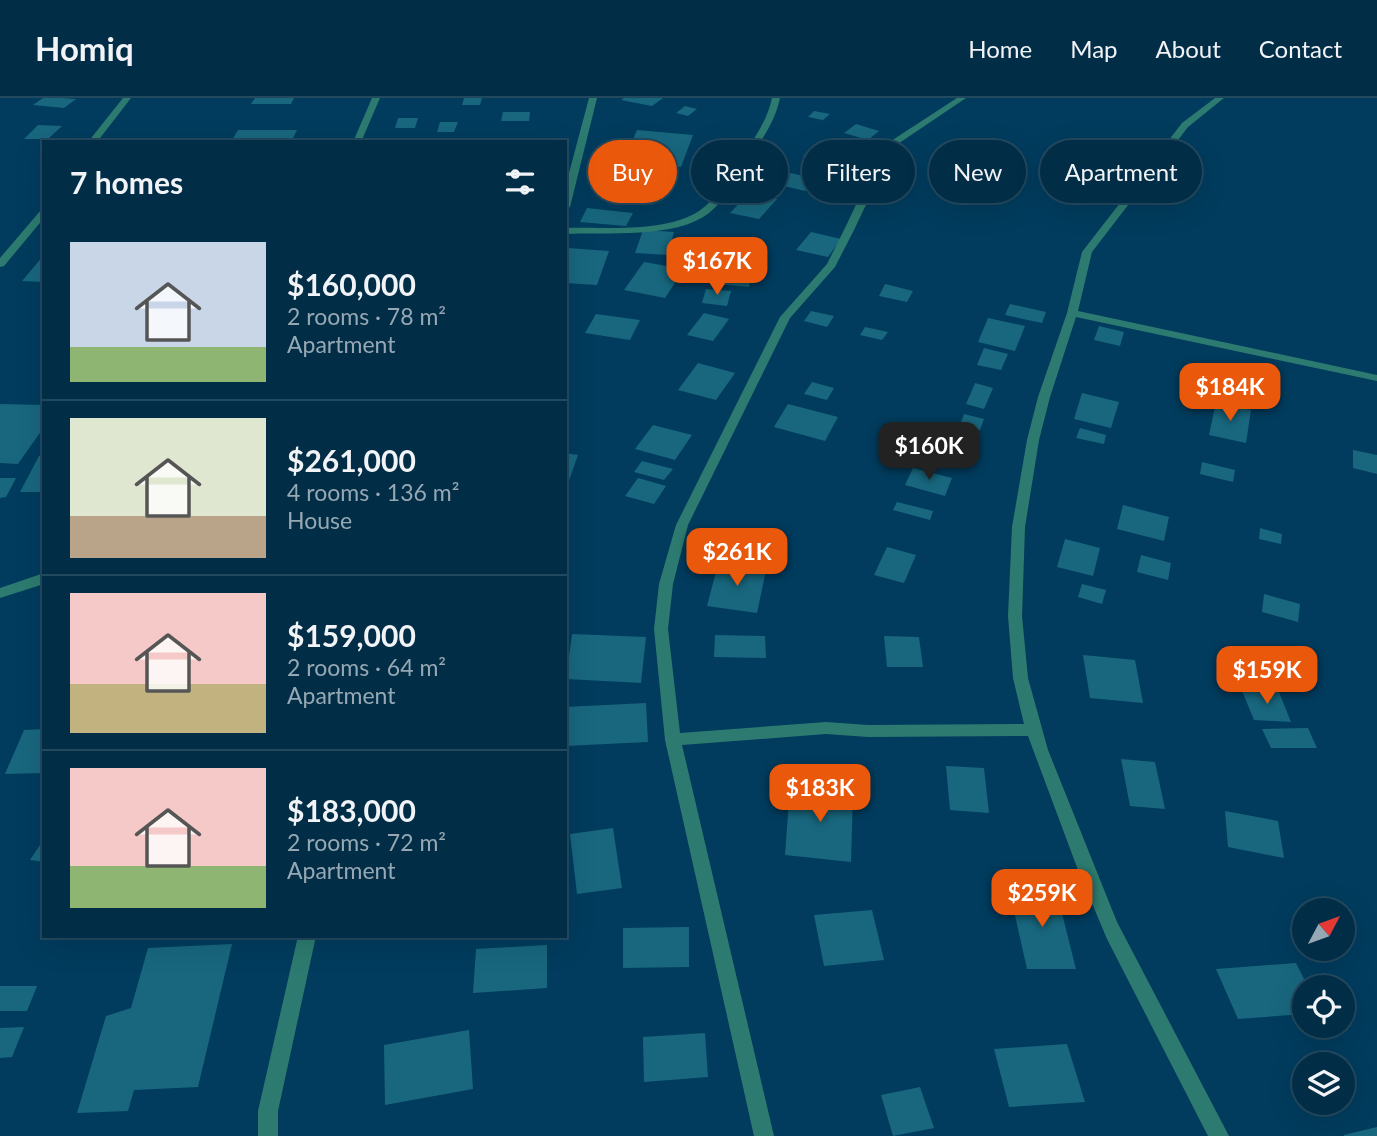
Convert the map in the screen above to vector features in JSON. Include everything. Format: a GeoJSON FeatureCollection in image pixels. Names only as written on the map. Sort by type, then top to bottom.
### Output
{"type":"FeatureCollection","features":[{"type":"Feature","properties":{"kind":"street"},"geometry":{"type":"LineString","coordinates":[[94,140],[124,98]]}},
{"type":"Feature","properties":{"kind":"street"},"geometry":{"type":"LineString","coordinates":[[358,140],[376,98]]}},
{"type":"Feature","properties":{"kind":"street"},"geometry":{"type":"LineString","coordinates":[[567,199],[593,98]]}},
{"type":"Feature","properties":{"kind":"street"},"geometry":{"type":"LineString","coordinates":[[567,231],[649,228],[696,217],[705,211],[735,174],[767,125],[776,98]]}},
{"type":"Feature","properties":{"kind":"street"},"geometry":{"type":"LineString","coordinates":[[764,1136],[673,740],[661,629],[667,584],[682,525],[785,317],[831,265],[869,188],[865,168],[874,156],[962,98]]}},
{"type":"Feature","properties":{"kind":"street"},"geometry":{"type":"LineString","coordinates":[[1219,1136],[1116,938],[1033,730],[1018,662],[1015,589],[1020,500],[1054,362],[1072,313],[1087,252],[1185,125],[1220,98]]}},
{"type":"Feature","properties":{"kind":"street"},"geometry":{"type":"LineString","coordinates":[[0,264],[42,214]]}},
{"type":"Feature","properties":{"kind":"street"},"geometry":{"type":"LineString","coordinates":[[1072,313],[1377,378]]}},
{"type":"Feature","properties":{"kind":"street"},"geometry":{"type":"LineString","coordinates":[[0,593],[42,579]]}},
{"type":"Feature","properties":{"kind":"street"},"geometry":{"type":"LineString","coordinates":[[673,740],[826,728],[868,731],[1033,730]]}},
{"type":"Feature","properties":{"kind":"street"},"geometry":{"type":"LineString","coordinates":[[268,1136],[268,1111],[307,938]]}},
{"type":"Feature","properties":{"kind":"building"},"geometry":{"type":"Polygon","coordinates":[[[43,98],[76,99],[64,108],[33,105],[43,98]]]}},
{"type":"Feature","properties":{"kind":"building"},"geometry":{"type":"Polygon","coordinates":[[[255,98],[294,98],[291,104],[251,104],[255,98]]]}},
{"type":"Feature","properties":{"kind":"building"},"geometry":{"type":"Polygon","coordinates":[[[464,98],[482,98],[480,105],[462,105],[464,98]]]}},
{"type":"Feature","properties":{"kind":"building"},"geometry":{"type":"Polygon","coordinates":[[[663,98],[652,106],[621,100],[663,98]]]}},
{"type":"Feature","properties":{"kind":"building"},"geometry":{"type":"Polygon","coordinates":[[[685,106],[697,109],[688,116],[676,113],[685,106]]]}},
{"type":"Feature","properties":{"kind":"building"},"geometry":{"type":"Polygon","coordinates":[[[814,111],[830,114],[823,120],[808,117],[814,111]]]}},
{"type":"Feature","properties":{"kind":"building"},"geometry":{"type":"Polygon","coordinates":[[[503,112],[530,112],[529,121],[501,121],[503,112]]]}},
{"type":"Feature","properties":{"kind":"building"},"geometry":{"type":"Polygon","coordinates":[[[398,118],[418,118],[415,128],[395,128],[398,118]]]}},
{"type":"Feature","properties":{"kind":"building"},"geometry":{"type":"Polygon","coordinates":[[[440,122],[458,122],[454,132],[437,132],[440,122]]]}},
{"type":"Feature","properties":{"kind":"building"},"geometry":{"type":"Polygon","coordinates":[[[856,124],[879,131],[868,140],[844,133],[856,124]]]}},
{"type":"Feature","properties":{"kind":"building"},"geometry":{"type":"Polygon","coordinates":[[[38,125],[62,126],[48,139],[24,139],[38,125]]]}},
{"type":"Feature","properties":{"kind":"building"},"geometry":{"type":"Polygon","coordinates":[[[238,130],[297,130],[292,140],[232,140],[238,130]]]}},
{"type":"Feature","properties":{"kind":"building"},"geometry":{"type":"Polygon","coordinates":[[[637,130],[693,135],[681,167],[677,167],[677,140],[633,140],[637,130]]]}},
{"type":"Feature","properties":{"kind":"building"},"geometry":{"type":"Polygon","coordinates":[[[791,173],[802,176],[802,190],[788,187],[788,176],[791,173]]]}},
{"type":"Feature","properties":{"kind":"building"},"geometry":{"type":"Polygon","coordinates":[[[740,203],[773,203],[759,219],[730,213],[740,203]]]}},
{"type":"Feature","properties":{"kind":"building"},"geometry":{"type":"Polygon","coordinates":[[[587,208],[633,213],[626,226],[580,222],[587,208]]]}},
{"type":"Feature","properties":{"kind":"building"},"geometry":{"type":"Polygon","coordinates":[[[643,230],[674,232],[668,255],[635,253],[643,230]]]}},
{"type":"Feature","properties":{"kind":"building"},"geometry":{"type":"Polygon","coordinates":[[[811,232],[841,239],[828,257],[796,250],[811,232]]]}},
{"type":"Feature","properties":{"kind":"building"},"geometry":{"type":"Polygon","coordinates":[[[568,248],[609,251],[597,285],[567,283],[568,248]]]}},
{"type":"Feature","properties":{"kind":"building"},"geometry":{"type":"Polygon","coordinates":[[[42,257],[42,282],[22,281],[42,257]]]}},
{"type":"Feature","properties":{"kind":"building"},"geometry":{"type":"Polygon","coordinates":[[[644,262],[684,269],[665,298],[624,290],[644,262]]]}},
{"type":"Feature","properties":{"kind":"building"},"geometry":{"type":"Polygon","coordinates":[[[714,263],[754,267],[749,287],[707,283],[714,263]]]}},
{"type":"Feature","properties":{"kind":"building"},"geometry":{"type":"Polygon","coordinates":[[[885,284],[913,291],[907,302],[879,296],[885,284]]]}},
{"type":"Feature","properties":{"kind":"building"},"geometry":{"type":"Polygon","coordinates":[[[706,289],[731,291],[727,306],[702,303],[706,289]]]}},
{"type":"Feature","properties":{"kind":"building"},"geometry":{"type":"Polygon","coordinates":[[[1010,304],[1046,312],[1042,323],[1005,315],[1010,304]]]}},
{"type":"Feature","properties":{"kind":"building"},"geometry":{"type":"Polygon","coordinates":[[[811,311],[834,316],[827,327],[804,321],[811,311]]]}},
{"type":"Feature","properties":{"kind":"building"},"geometry":{"type":"Polygon","coordinates":[[[704,313],[729,319],[713,341],[687,335],[704,313]]]}},
{"type":"Feature","properties":{"kind":"building"},"geometry":{"type":"Polygon","coordinates":[[[596,314],[640,320],[630,340],[585,333],[596,314]]]}},
{"type":"Feature","properties":{"kind":"building"},"geometry":{"type":"Polygon","coordinates":[[[988,318],[1025,326],[1015,351],[978,342],[988,318]]]}},
{"type":"Feature","properties":{"kind":"building"},"geometry":{"type":"Polygon","coordinates":[[[1099,326],[1124,332],[1120,346],[1094,340],[1099,326]]]}},
{"type":"Feature","properties":{"kind":"building"},"geometry":{"type":"Polygon","coordinates":[[[865,327],[888,332],[882,340],[860,335],[865,327]]]}},
{"type":"Feature","properties":{"kind":"building"},"geometry":{"type":"Polygon","coordinates":[[[984,348],[1008,354],[1001,370],[977,365],[984,348]]]}},
{"type":"Feature","properties":{"kind":"building"},"geometry":{"type":"Polygon","coordinates":[[[698,363],[735,373],[716,400],[678,390],[698,363]]]}},
{"type":"Feature","properties":{"kind":"building"},"geometry":{"type":"Polygon","coordinates":[[[812,382],[834,388],[827,400],[804,394],[812,382]]]}},
{"type":"Feature","properties":{"kind":"building"},"geometry":{"type":"Polygon","coordinates":[[[975,383],[993,388],[984,409],[966,404],[975,383]]]}},
{"type":"Feature","properties":{"kind":"building"},"geometry":{"type":"Polygon","coordinates":[[[1082,393],[1119,402],[1111,428],[1074,419],[1082,393]]]}},
{"type":"Feature","properties":{"kind":"building"},"geometry":{"type":"Polygon","coordinates":[[[1216,402],[1251,410],[1246,443],[1209,435],[1216,402]]]}},
{"type":"Feature","properties":{"kind":"building"},"geometry":{"type":"Polygon","coordinates":[[[0,404],[42,405],[42,430],[18,464],[0,463],[0,404]]]}},
{"type":"Feature","properties":{"kind":"building"},"geometry":{"type":"Polygon","coordinates":[[[788,404],[838,417],[825,441],[774,427],[788,404]]]}},
{"type":"Feature","properties":{"kind":"building"},"geometry":{"type":"Polygon","coordinates":[[[964,414],[984,419],[980,430],[960,425],[964,414]]]}},
{"type":"Feature","properties":{"kind":"building"},"geometry":{"type":"Polygon","coordinates":[[[922,424],[966,435],[954,464],[909,453],[922,424]]]}},
{"type":"Feature","properties":{"kind":"building"},"geometry":{"type":"Polygon","coordinates":[[[653,425],[692,435],[675,460],[635,449],[653,425]]]}},
{"type":"Feature","properties":{"kind":"building"},"geometry":{"type":"Polygon","coordinates":[[[1080,428],[1106,435],[1104,444],[1076,438],[1080,428]]]}},
{"type":"Feature","properties":{"kind":"building"},"geometry":{"type":"Polygon","coordinates":[[[1353,450],[1377,455],[1377,474],[1353,468],[1353,450]]]}},
{"type":"Feature","properties":{"kind":"building"},"geometry":{"type":"Polygon","coordinates":[[[567,453],[578,455],[567,486],[567,453]]]}},
{"type":"Feature","properties":{"kind":"building"},"geometry":{"type":"Polygon","coordinates":[[[39,456],[42,456],[42,492],[20,492],[39,456]]]}},
{"type":"Feature","properties":{"kind":"building"},"geometry":{"type":"Polygon","coordinates":[[[642,461],[673,469],[664,480],[634,472],[642,461]]]}},
{"type":"Feature","properties":{"kind":"building"},"geometry":{"type":"Polygon","coordinates":[[[1202,462],[1235,470],[1233,482],[1200,474],[1202,462]]]}},
{"type":"Feature","properties":{"kind":"building"},"geometry":{"type":"Polygon","coordinates":[[[913,468],[952,478],[945,496],[905,485],[913,468]]]}},
{"type":"Feature","properties":{"kind":"building"},"geometry":{"type":"Polygon","coordinates":[[[0,478],[16,478],[6,497],[0,498],[0,478]]]}},
{"type":"Feature","properties":{"kind":"building"},"geometry":{"type":"Polygon","coordinates":[[[638,478],[666,486],[654,504],[625,496],[638,478]]]}},
{"type":"Feature","properties":{"kind":"building"},"geometry":{"type":"Polygon","coordinates":[[[897,502],[933,511],[930,520],[893,510],[897,502]]]}},
{"type":"Feature","properties":{"kind":"building"},"geometry":{"type":"Polygon","coordinates":[[[1123,505],[1169,517],[1164,541],[1117,529],[1123,505]]]}},
{"type":"Feature","properties":{"kind":"building"},"geometry":{"type":"Polygon","coordinates":[[[1260,528],[1282,534],[1281,544],[1259,539],[1260,528]]]}},
{"type":"Feature","properties":{"kind":"building"},"geometry":{"type":"Polygon","coordinates":[[[1065,539],[1100,548],[1093,576],[1057,567],[1065,539]]]}},
{"type":"Feature","properties":{"kind":"building"},"geometry":{"type":"Polygon","coordinates":[[[887,547],[916,555],[904,583],[874,575],[887,547]]]}},
{"type":"Feature","properties":{"kind":"building"},"geometry":{"type":"Polygon","coordinates":[[[1141,555],[1171,563],[1168,580],[1137,572],[1141,555]]]}},
{"type":"Feature","properties":{"kind":"building"},"geometry":{"type":"Polygon","coordinates":[[[718,564],[766,570],[757,613],[707,606],[718,564]]]}},
{"type":"Feature","properties":{"kind":"building"},"geometry":{"type":"Polygon","coordinates":[[[1082,584],[1106,590],[1102,604],[1078,597],[1082,584]]]}},
{"type":"Feature","properties":{"kind":"building"},"geometry":{"type":"Polygon","coordinates":[[[1264,594],[1300,604],[1298,622],[1262,612],[1264,594]]]}},
{"type":"Feature","properties":{"kind":"building"},"geometry":{"type":"Polygon","coordinates":[[[572,634],[646,637],[641,683],[567,679],[572,634]]]}},
{"type":"Feature","properties":{"kind":"building"},"geometry":{"type":"Polygon","coordinates":[[[715,635],[765,636],[766,658],[714,657],[715,635]]]}},
{"type":"Feature","properties":{"kind":"building"},"geometry":{"type":"Polygon","coordinates":[[[884,636],[919,637],[923,667],[887,667],[884,636]]]}},
{"type":"Feature","properties":{"kind":"building"},"geometry":{"type":"Polygon","coordinates":[[[1083,655],[1135,660],[1143,703],[1090,698],[1083,655]]]}},
{"type":"Feature","properties":{"kind":"building"},"geometry":{"type":"Polygon","coordinates":[[[1242,691],[1279,692],[1291,722],[1254,720],[1242,691]]]}},
{"type":"Feature","properties":{"kind":"building"},"geometry":{"type":"Polygon","coordinates":[[[646,703],[648,742],[567,746],[567,707],[646,703]]]}},
{"type":"Feature","properties":{"kind":"building"},"geometry":{"type":"Polygon","coordinates":[[[1308,728],[1317,748],[1271,748],[1262,729],[1308,728]]]}},
{"type":"Feature","properties":{"kind":"building"},"geometry":{"type":"Polygon","coordinates":[[[42,729],[42,773],[5,774],[24,730],[42,729]]]}},
{"type":"Feature","properties":{"kind":"building"},"geometry":{"type":"Polygon","coordinates":[[[1121,759],[1155,762],[1165,809],[1130,806],[1121,759]]]}},
{"type":"Feature","properties":{"kind":"building"},"geometry":{"type":"Polygon","coordinates":[[[946,766],[984,768],[989,813],[950,810],[946,766]]]}},
{"type":"Feature","properties":{"kind":"building"},"geometry":{"type":"Polygon","coordinates":[[[790,786],[853,792],[851,862],[785,855],[790,786]]]}},
{"type":"Feature","properties":{"kind":"building"},"geometry":{"type":"Polygon","coordinates":[[[1225,811],[1278,821],[1284,858],[1228,847],[1225,811]]]}},
{"type":"Feature","properties":{"kind":"building"},"geometry":{"type":"Polygon","coordinates":[[[613,828],[622,888],[577,894],[570,834],[613,828]]]}},
{"type":"Feature","properties":{"kind":"building"},"geometry":{"type":"Polygon","coordinates":[[[42,842],[42,862],[30,860],[42,842]]]}},
{"type":"Feature","properties":{"kind":"building"},"geometry":{"type":"Polygon","coordinates":[[[1009,889],[1056,889],[1076,969],[1027,969],[1009,889]]]}},
{"type":"Feature","properties":{"kind":"building"},"geometry":{"type":"Polygon","coordinates":[[[872,910],[884,960],[824,966],[814,915],[872,910]]]}},
{"type":"Feature","properties":{"kind":"building"},"geometry":{"type":"Polygon","coordinates":[[[689,927],[689,967],[623,968],[623,928],[689,927]]]}},
{"type":"Feature","properties":{"kind":"building"},"geometry":{"type":"Polygon","coordinates":[[[232,944],[198,1087],[134,1090],[128,1111],[77,1113],[106,1016],[131,1008],[148,948],[232,944]]]}},
{"type":"Feature","properties":{"kind":"building"},"geometry":{"type":"Polygon","coordinates":[[[547,945],[547,988],[473,993],[476,949],[547,945]]]}},
{"type":"Feature","properties":{"kind":"building"},"geometry":{"type":"Polygon","coordinates":[[[1296,963],[1302,975],[1292,975],[1292,1015],[1238,1019],[1216,969],[1296,963]]]}},
{"type":"Feature","properties":{"kind":"building"},"geometry":{"type":"Polygon","coordinates":[[[0,986],[37,986],[27,1011],[0,1011],[0,986]]]}},
{"type":"Feature","properties":{"kind":"building"},"geometry":{"type":"Polygon","coordinates":[[[24,1027],[12,1057],[0,1058],[0,1028],[24,1027]]]}},
{"type":"Feature","properties":{"kind":"building"},"geometry":{"type":"Polygon","coordinates":[[[469,1030],[473,1089],[385,1105],[384,1045],[469,1030]]]}},
{"type":"Feature","properties":{"kind":"building"},"geometry":{"type":"Polygon","coordinates":[[[705,1033],[708,1077],[644,1082],[643,1037],[705,1033]]]}},
{"type":"Feature","properties":{"kind":"building"},"geometry":{"type":"Polygon","coordinates":[[[1067,1044],[1085,1102],[1009,1107],[994,1049],[1067,1044]]]}},
{"type":"Feature","properties":{"kind":"building"},"geometry":{"type":"Polygon","coordinates":[[[920,1087],[934,1128],[893,1136],[881,1095],[920,1087]]]}},
{"type":"Feature","properties":{"kind":"building"},"geometry":{"type":"Polygon","coordinates":[[[1377,1127],[1377,1136],[1344,1136],[1344,1135],[1377,1127]]]}}]}
